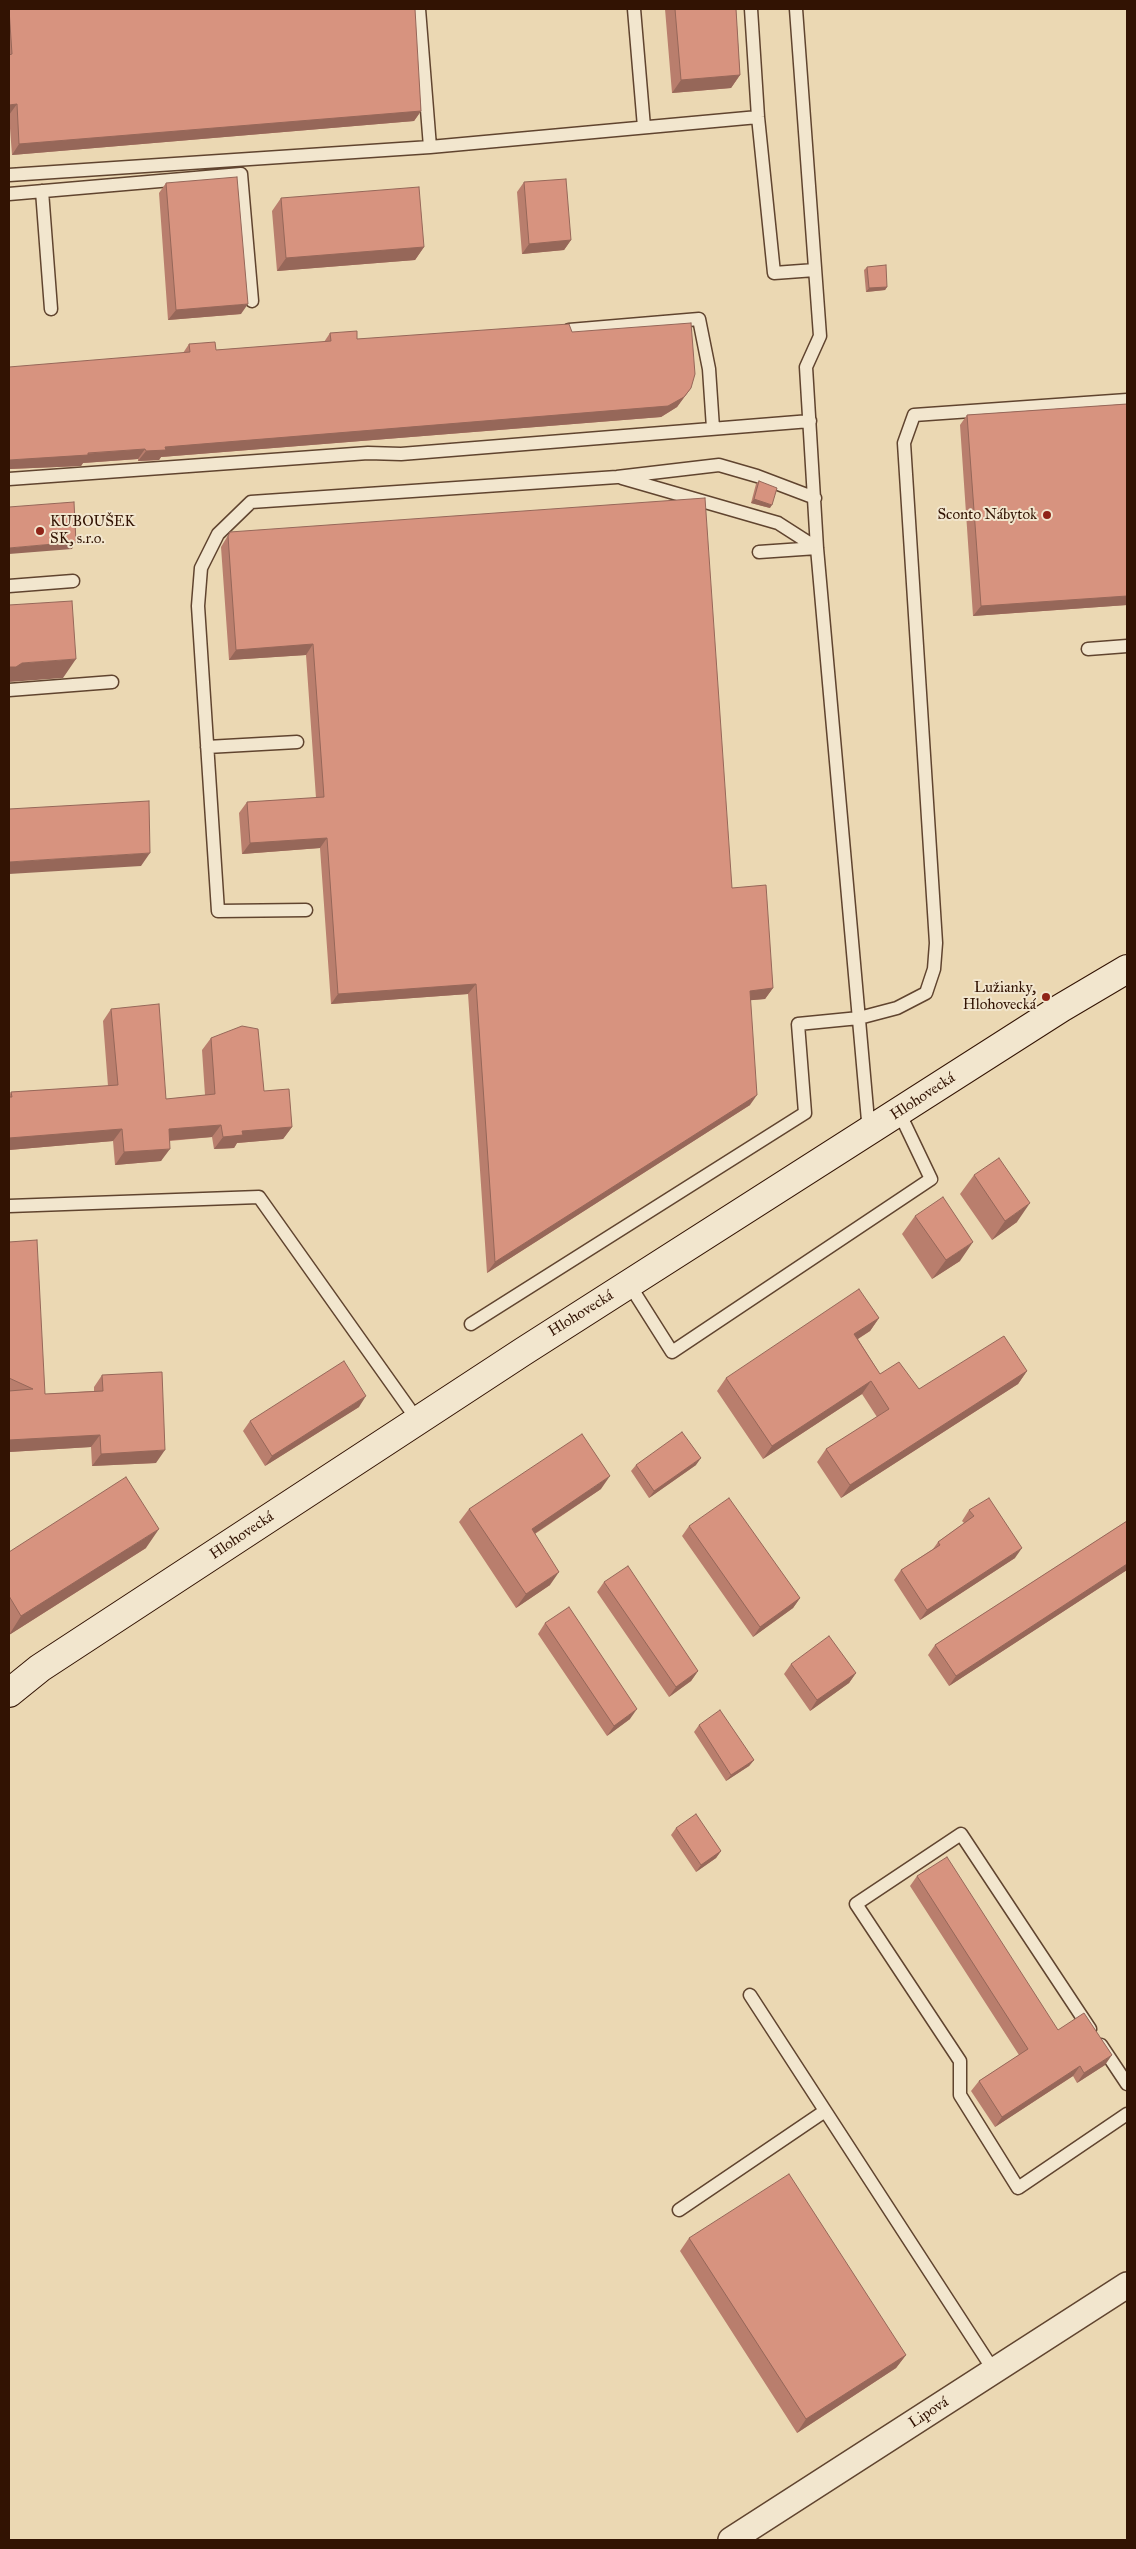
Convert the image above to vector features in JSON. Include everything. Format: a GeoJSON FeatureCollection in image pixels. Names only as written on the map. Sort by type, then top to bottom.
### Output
{"type":"FeatureCollection","features":[{"type":"Feature","properties":{"kind":"main road","name":"Hlohovecká"},"geometry":{"type":"LineString","coordinates":[[9,1693],[40,1668],[629,1284],[1062,1008],[1127,969]]}},
{"type":"Feature","properties":{"kind":"main road","name":"Hlohovecká"},"geometry":{"type":"LineString","coordinates":[[9,1675],[40,1668]]}},
{"type":"Feature","properties":{"kind":"street","name":"Lipová"},"geometry":{"type":"LineString","coordinates":[[731,2540],[1127,2285]]}},
{"type":"Feature","properties":{"kind":"lane"},"geometry":{"type":"LineString","coordinates":[[418,9],[430,147]]}},
{"type":"Feature","properties":{"kind":"lane"},"geometry":{"type":"LineString","coordinates":[[634,9],[644,127]]}},
{"type":"Feature","properties":{"kind":"lane"},"geometry":{"type":"LineString","coordinates":[[751,9],[758,117],[774,273],[815,270]]}},
{"type":"Feature","properties":{"kind":"lane"},"geometry":{"type":"LineString","coordinates":[[796,9],[820,336],[806,367],[818,548],[868,1132]]}},
{"type":"Feature","properties":{"kind":"lane"},"geometry":{"type":"LineString","coordinates":[[9,175],[430,147],[758,117]]}},
{"type":"Feature","properties":{"kind":"lane"},"geometry":{"type":"LineString","coordinates":[[9,194],[241,174],[252,301]]}},
{"type":"Feature","properties":{"kind":"lane"},"geometry":{"type":"LineString","coordinates":[[42,191],[51,309]]}},
{"type":"Feature","properties":{"kind":"lane"},"geometry":{"type":"LineString","coordinates":[[569,330],[699,319],[709,369],[713,428]]}},
{"type":"Feature","properties":{"kind":"lane"},"geometry":{"type":"LineString","coordinates":[[472,1324],[804,1113],[798,1024],[859,1018],[897,1008],[926,993],[934,969],[936,943],[904,443],[914,415],[1127,400]]}},
{"type":"Feature","properties":{"kind":"lane"},"geometry":{"type":"LineString","coordinates":[[9,479],[358,453],[401,454],[810,421]]}},
{"type":"Feature","properties":{"kind":"lane"},"geometry":{"type":"LineString","coordinates":[[306,910],[218,911],[198,606],[201,568],[218,534],[251,502],[617,477],[719,465],[784,485],[815,498]]}},
{"type":"Feature","properties":{"kind":"lane"},"geometry":{"type":"LineString","coordinates":[[617,477],[778,523],[818,548]]}},
{"type":"Feature","properties":{"kind":"lane"},"geometry":{"type":"LineString","coordinates":[[759,552],[818,548]]}},
{"type":"Feature","properties":{"kind":"lane"},"geometry":{"type":"LineString","coordinates":[[9,586],[73,581]]}},
{"type":"Feature","properties":{"kind":"lane"},"geometry":{"type":"LineString","coordinates":[[1088,649],[1127,646]]}},
{"type":"Feature","properties":{"kind":"lane"},"geometry":{"type":"LineString","coordinates":[[9,690],[112,682]]}},
{"type":"Feature","properties":{"kind":"lane"},"geometry":{"type":"LineString","coordinates":[[207,748],[297,742]]}},
{"type":"Feature","properties":{"kind":"lane"},"geometry":{"type":"LineString","coordinates":[[629,1284],[672,1352],[931,1180],[900,1112]]}},
{"type":"Feature","properties":{"kind":"lane"},"geometry":{"type":"LineString","coordinates":[[9,1206],[259,1196],[418,1421]]}},
{"type":"Feature","properties":{"kind":"lane"},"geometry":{"type":"LineString","coordinates":[[1127,2084],[961,1834],[856,1904],[960,2061],[960,2095],[1018,2188],[1127,2114]]}},
{"type":"Feature","properties":{"kind":"lane"},"geometry":{"type":"LineString","coordinates":[[750,1995],[994,2371]]}},
{"type":"Feature","properties":{"kind":"lane"},"geometry":{"type":"LineString","coordinates":[[678,2210],[825,2111]]}},
{"type":"Feature","properties":{"kind":"building"},"geometry":{"type":"Polygon","coordinates":[[[9,9],[415,9],[421,111],[19,144],[17,104],[9,105],[9,55],[12,54],[9,9]]]}},
{"type":"Feature","properties":{"kind":"building"},"geometry":{"type":"Polygon","coordinates":[[[675,9],[736,9],[740,75],[681,80],[675,9]]]}},
{"type":"Feature","properties":{"kind":"building"},"geometry":{"type":"Polygon","coordinates":[[[237,177],[248,304],[176,310],[166,183],[237,177]]]}},
{"type":"Feature","properties":{"kind":"building"},"geometry":{"type":"Polygon","coordinates":[[[566,179],[571,240],[529,244],[524,182],[566,179]]]}},
{"type":"Feature","properties":{"kind":"building"},"geometry":{"type":"Polygon","coordinates":[[[419,187],[424,247],[286,258],[281,198],[419,187]]]}},
{"type":"Feature","properties":{"kind":"building"},"geometry":{"type":"Polygon","coordinates":[[[886,265],[887,287],[869,288],[867,267],[886,265]]]}},
{"type":"Feature","properties":{"kind":"building"},"geometry":{"type":"Polygon","coordinates":[[[691,323],[695,374],[691,388],[684,397],[668,406],[165,447],[166,450],[146,451],[145,449],[9,460],[9,367],[190,352],[189,344],[215,342],[216,350],[331,341],[330,333],[357,331],[357,339],[569,324],[572,332],[691,323]]]}},
{"type":"Feature","properties":{"kind":"building","name":"Sconto Nábytok"},"geometry":{"type":"Polygon","coordinates":[[[1127,404],[1127,596],[981,606],[967,415],[1127,404]]]}},
{"type":"Feature","properties":{"kind":"building"},"geometry":{"type":"Polygon","coordinates":[[[759,481],[777,488],[772,505],[754,499],[759,481]]]}},
{"type":"Feature","properties":{"kind":"building"},"geometry":{"type":"Polygon","coordinates":[[[705,498],[732,888],[766,885],[773,988],[750,991],[757,1095],[495,1262],[476,984],[338,994],[327,838],[250,843],[247,802],[324,797],[313,644],[236,650],[228,536],[230,532],[705,498]]]}},
{"type":"Feature","properties":{"kind":"building","name":"KUBOUŠEK SK, s.r.o."},"geometry":{"type":"Polygon","coordinates":[[[74,502],[76,542],[9,548],[9,507],[74,502]]]}},
{"type":"Feature","properties":{"kind":"building"},"geometry":{"type":"Polygon","coordinates":[[[72,601],[76,659],[22,663],[16,667],[9,667],[9,605],[72,601]]]}},
{"type":"Feature","properties":{"kind":"building"},"geometry":{"type":"Polygon","coordinates":[[[149,801],[150,853],[9,862],[9,809],[149,801]]]}},
{"type":"Feature","properties":{"kind":"building"},"geometry":{"type":"Polygon","coordinates":[[[159,1004],[166,1099],[215,1094],[211,1038],[242,1026],[258,1029],[264,1091],[289,1089],[292,1127],[242,1131],[243,1135],[223,1137],[221,1125],[169,1129],[170,1149],[124,1152],[122,1129],[9,1138],[9,1097],[12,1097],[11,1092],[118,1085],[111,1009],[159,1004]]]}},
{"type":"Feature","properties":{"kind":"building"},"geometry":{"type":"Polygon","coordinates":[[[999,1158],[1030,1203],[1005,1221],[974,1175],[999,1158]]]}},
{"type":"Feature","properties":{"kind":"building"},"geometry":{"type":"Polygon","coordinates":[[[943,1197],[973,1242],[946,1260],[915,1216],[943,1197]]]}},
{"type":"Feature","properties":{"kind":"building"},"geometry":{"type":"Polygon","coordinates":[[[37,1240],[45,1394],[103,1391],[102,1375],[162,1372],[165,1450],[101,1454],[100,1435],[9,1440],[9,1391],[33,1389],[9,1378],[9,1242],[37,1240]]]}},
{"type":"Feature","properties":{"kind":"building"},"geometry":{"type":"Polygon","coordinates":[[[859,1289],[879,1318],[854,1334],[880,1374],[899,1362],[919,1389],[1004,1336],[1027,1371],[850,1485],[826,1449],[889,1409],[871,1381],[772,1446],[726,1378],[859,1289]]]}},
{"type":"Feature","properties":{"kind":"building"},"geometry":{"type":"Polygon","coordinates":[[[344,1361],[366,1396],[272,1456],[250,1421],[344,1361]]]}},
{"type":"Feature","properties":{"kind":"building"},"geometry":{"type":"Polygon","coordinates":[[[682,1432],[701,1458],[654,1491],[636,1465],[682,1432]]]}},
{"type":"Feature","properties":{"kind":"building"},"geometry":{"type":"Polygon","coordinates":[[[582,1434],[610,1476],[532,1529],[559,1572],[526,1594],[469,1509],[582,1434]]]}},
{"type":"Feature","properties":{"kind":"building"},"geometry":{"type":"Polygon","coordinates":[[[126,1477],[159,1529],[21,1616],[9,1596],[9,1552],[126,1477]]]}},
{"type":"Feature","properties":{"kind":"building"},"geometry":{"type":"Polygon","coordinates":[[[729,1498],[800,1598],[760,1627],[689,1526],[729,1498]]]}},
{"type":"Feature","properties":{"kind":"building"},"geometry":{"type":"Polygon","coordinates":[[[989,1498],[1022,1548],[927,1610],[901,1570],[940,1545],[938,1542],[974,1516],[969,1510],[989,1498]]]}},
{"type":"Feature","properties":{"kind":"building"},"geometry":{"type":"Polygon","coordinates":[[[1127,1521],[1127,1564],[956,1676],[935,1645],[1127,1521]]]}},
{"type":"Feature","properties":{"kind":"building"},"geometry":{"type":"Polygon","coordinates":[[[628,1566],[698,1671],[676,1687],[604,1582],[628,1566]]]}},
{"type":"Feature","properties":{"kind":"building"},"geometry":{"type":"Polygon","coordinates":[[[569,1607],[637,1709],[614,1726],[545,1623],[569,1607]]]}},
{"type":"Feature","properties":{"kind":"building"},"geometry":{"type":"Polygon","coordinates":[[[829,1636],[856,1673],[817,1700],[791,1664],[829,1636]]]}},
{"type":"Feature","properties":{"kind":"building"},"geometry":{"type":"Polygon","coordinates":[[[720,1710],[754,1760],[731,1775],[699,1725],[720,1710]]]}},
{"type":"Feature","properties":{"kind":"building"},"geometry":{"type":"Polygon","coordinates":[[[696,1814],[721,1851],[701,1865],[676,1828],[696,1814]]]}},
{"type":"Feature","properties":{"kind":"building"},"geometry":{"type":"Polygon","coordinates":[[[947,1857],[1058,2030],[1084,2013],[1112,2055],[1084,2073],[1080,2066],[1002,2117],[979,2081],[1028,2049],[917,1876],[947,1857]]]}},
{"type":"Feature","properties":{"kind":"building"},"geometry":{"type":"Polygon","coordinates":[[[789,2174],[906,2355],[806,2419],[689,2238],[789,2174]]]}},
{"type":"Feature","properties":{"kind":"place","name":"Sconto Nábytok"},"geometry":{"type":"Point","coordinates":[1047,515]}},
{"type":"Feature","properties":{"kind":"place","name":"KUBOUŠEK SK, s.r.o."},"geometry":{"type":"Point","coordinates":[40,531]}},
{"type":"Feature","properties":{"kind":"place","name":"Lužianky, Hlohovecká"},"geometry":{"type":"Point","coordinates":[1046,997]}}]}
